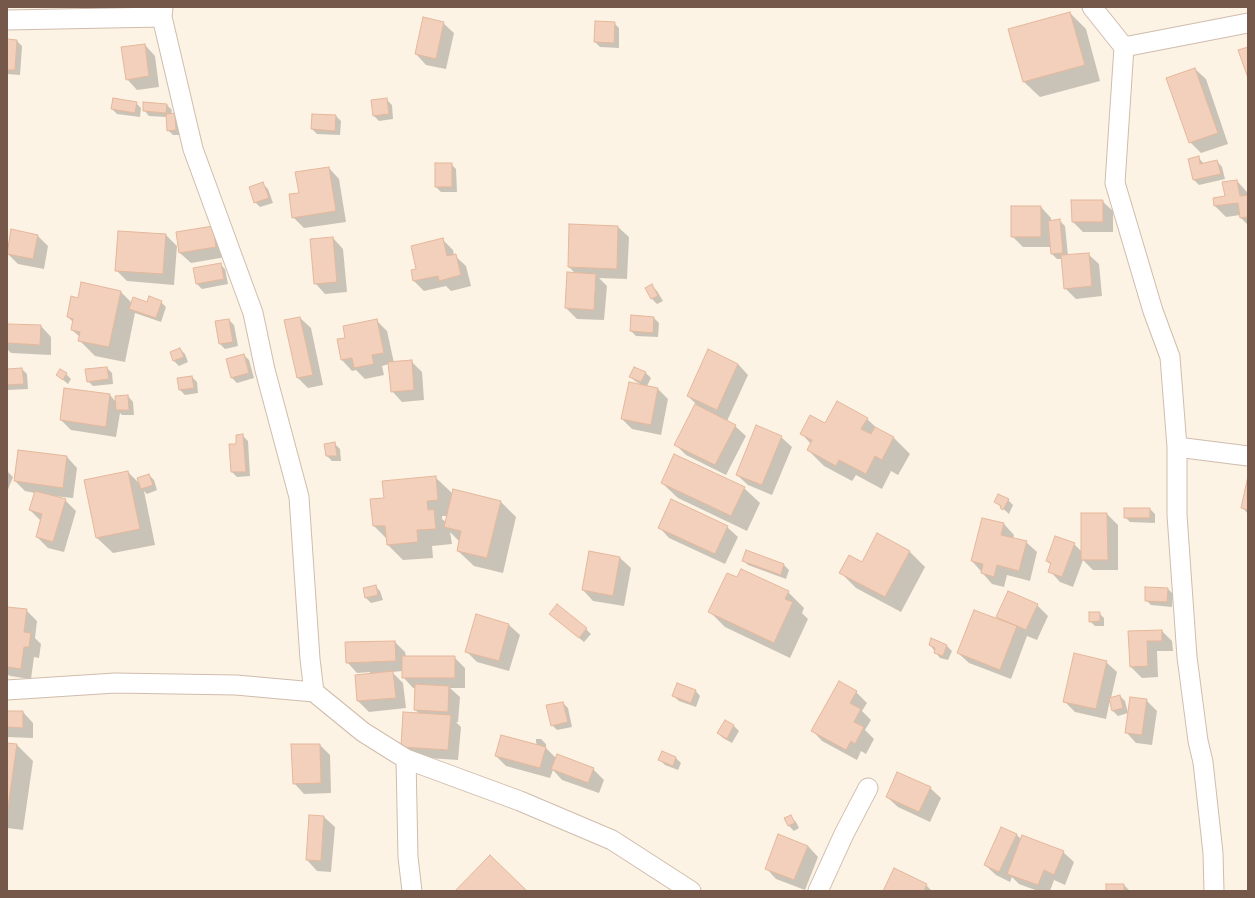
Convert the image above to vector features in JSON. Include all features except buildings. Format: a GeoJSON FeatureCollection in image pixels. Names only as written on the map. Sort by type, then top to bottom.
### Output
{"type":"FeatureCollection","features":[{"type":"Feature","properties":{"kind":"street"},"geometry":{"type":"LineString","coordinates":[[1092,7],[1124,47],[1115,182],[1153,311],[1170,357],[1177,447],[1177,515],[1187,657],[1198,741],[1203,762],[1214,853],[1214,891]]}},
{"type":"Feature","properties":{"kind":"street"},"geometry":{"type":"LineString","coordinates":[[7,20],[163,12],[193,149],[253,313],[264,370],[299,496],[310,659],[314,692]]}},
{"type":"Feature","properties":{"kind":"street"},"geometry":{"type":"LineString","coordinates":[[1124,47],[1248,23]]}},
{"type":"Feature","properties":{"kind":"street"},"geometry":{"type":"LineString","coordinates":[[1177,447],[1248,456]]}},
{"type":"Feature","properties":{"kind":"street"},"geometry":{"type":"LineString","coordinates":[[7,690],[115,683],[236,685],[314,692],[363,732],[406,759],[520,801],[612,840],[691,891]]}},
{"type":"Feature","properties":{"kind":"street"},"geometry":{"type":"LineString","coordinates":[[406,759],[408,857],[412,891]]}},
{"type":"Feature","properties":{"kind":"street"},"geometry":{"type":"LineString","coordinates":[[818,891],[844,834],[868,788]]}}]}
